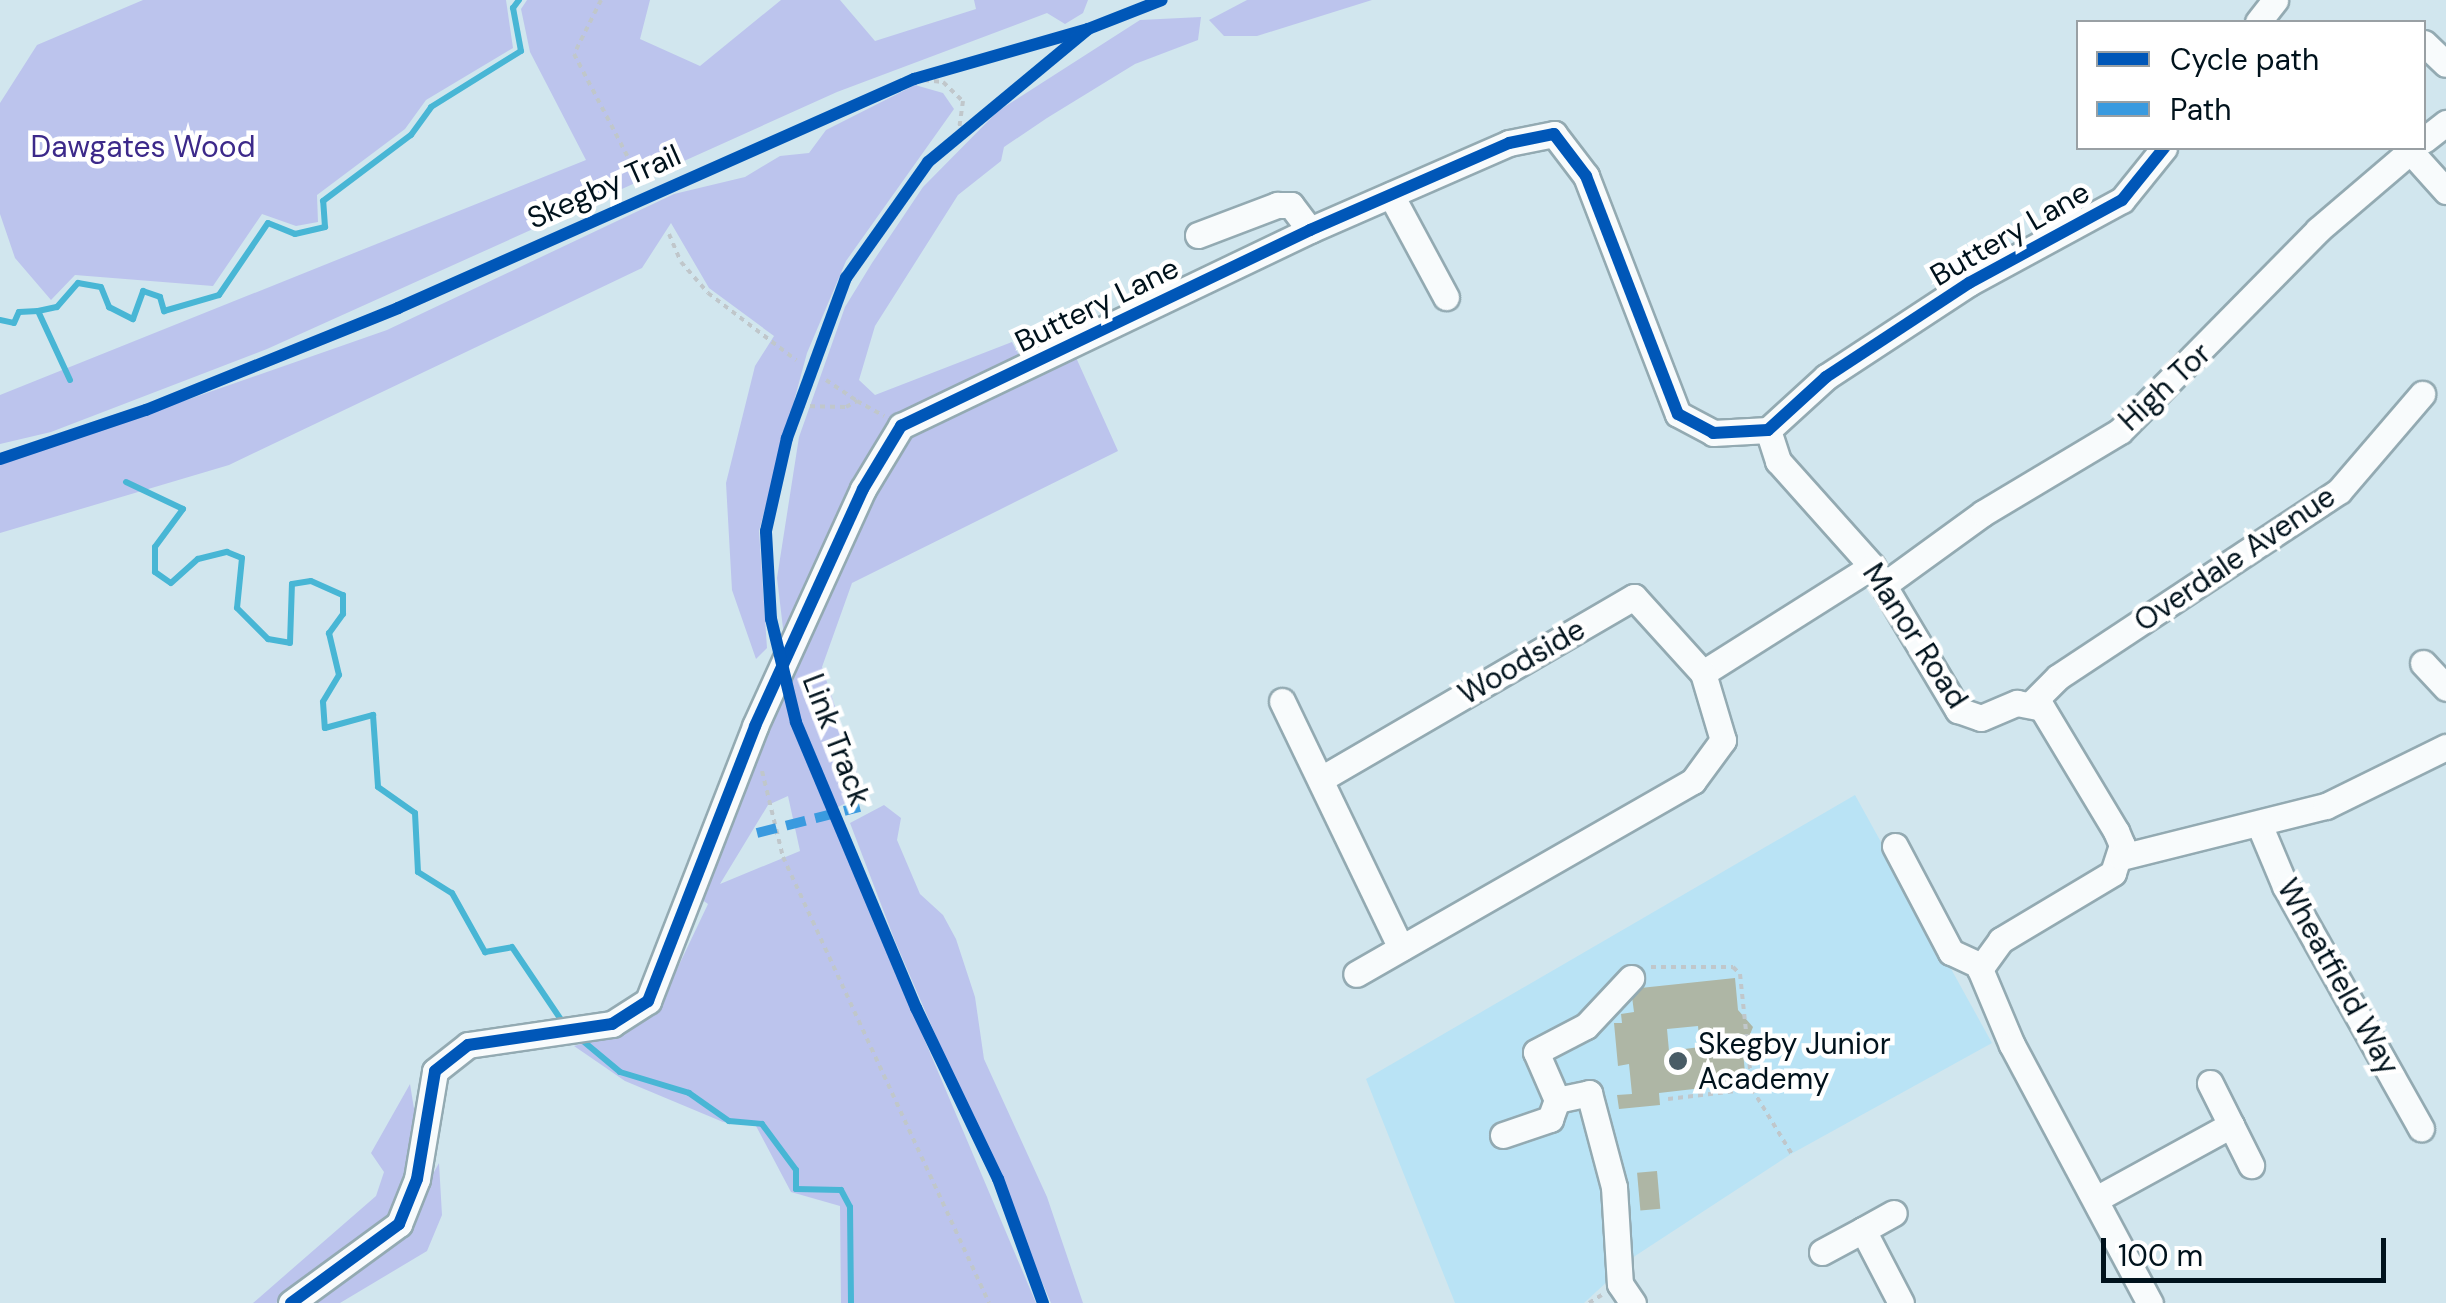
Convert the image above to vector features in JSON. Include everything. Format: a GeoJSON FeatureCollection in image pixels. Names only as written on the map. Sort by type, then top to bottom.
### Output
{"type":"FeatureCollection","features":[{"type":"Feature","properties":{"kind":"street"},"geometry":{"type":"LineString","coordinates":[[2260,20],[2275,0]]}},
{"type":"Feature","properties":{"kind":"street"},"geometry":{"type":"LineString","coordinates":[[2426,46],[2446,64]]}},
{"type":"Feature","properties":{"kind":"street","name":"High Tor"},"geometry":{"type":"LineString","coordinates":[[2426,138],[2446,123]]}},
{"type":"Feature","properties":{"kind":"street","name":"Buttery Lane"},"geometry":{"type":"LineString","coordinates":[[901,426],[1310,230],[1509,143],[1554,134],[1586,176],[1678,414],[1713,433],[1768,430],[1826,377],[1969,282],[2122,200],[2162,150]]}},
{"type":"Feature","properties":{"kind":"street","name":"High Tor"},"geometry":{"type":"LineString","coordinates":[[1878,575],[2120,431],[2318,230],[2411,150]]}},
{"type":"Feature","properties":{"kind":"street"},"geometry":{"type":"LineString","coordinates":[[2419,150],[2446,190]]}},
{"type":"Feature","properties":{"kind":"street"},"geometry":{"type":"LineString","coordinates":[[1392,195],[1446,297]]}},
{"type":"Feature","properties":{"kind":"street"},"geometry":{"type":"LineString","coordinates":[[1198,235],[1277,205],[1292,206],[1310,230]]}},
{"type":"Feature","properties":{"kind":"street","name":"Overdale Avenue"},"geometry":{"type":"LineString","coordinates":[[2032,704],[2058,678],[2339,490],[2422,394]]}},
{"type":"Feature","properties":{"kind":"street"},"geometry":{"type":"LineString","coordinates":[[292,1303],[399,1224],[417,1179],[434,1071],[468,1046],[612,1024],[648,1001],[755,726],[862,490],[901,426]]}},
{"type":"Feature","properties":{"kind":"street","name":"Manor Road"},"geometry":{"type":"LineString","coordinates":[[1768,430],[1778,462],[1878,575],[1958,710],[1981,718],[2032,704]]}},
{"type":"Feature","properties":{"kind":"street"},"geometry":{"type":"LineString","coordinates":[[1703,673],[1878,575]]}},
{"type":"Feature","properties":{"kind":"street","name":"Woodside"},"geometry":{"type":"LineString","coordinates":[[1321,779],[1634,597],[1703,673],[1724,740],[1693,781],[1356,974]]}},
{"type":"Feature","properties":{"kind":"street"},"geometry":{"type":"LineString","coordinates":[[2422,663],[2446,688]]}},
{"type":"Feature","properties":{"kind":"street"},"geometry":{"type":"LineString","coordinates":[[1282,702],[1401,948]]}},
{"type":"Feature","properties":{"kind":"street"},"geometry":{"type":"LineString","coordinates":[[2032,704],[2054,719],[2116,831],[2121,858]]}},
{"type":"Feature","properties":{"kind":"street"},"geometry":{"type":"LineString","coordinates":[[2150,1303],[2012,1045],[1982,985],[1980,966],[2001,940],[2104,880],[2121,858],[2326,806],[2446,747]]}},
{"type":"Feature","properties":{"kind":"street","name":"Wheatfield Way"},"geometry":{"type":"LineString","coordinates":[[2259,824],[2286,886],[2421,1128]]}},
{"type":"Feature","properties":{"kind":"street"},"geometry":{"type":"LineString","coordinates":[[1895,846],[1951,952],[1980,966]]}},
{"type":"Feature","properties":{"kind":"street"},"geometry":{"type":"LineString","coordinates":[[1504,1135],[1550,1119],[1558,1100],[1536,1052],[1586,1026],[1631,978]]}},
{"type":"Feature","properties":{"kind":"street"},"geometry":{"type":"LineString","coordinates":[[2210,1083],[2251,1165]]}},
{"type":"Feature","properties":{"kind":"street"},"geometry":{"type":"LineString","coordinates":[[1558,1100],[1588,1093],[1614,1187],[1626,1293]]}},
{"type":"Feature","properties":{"kind":"street"},"geometry":{"type":"LineString","coordinates":[[2096,1200],[2231,1126]]}},
{"type":"Feature","properties":{"kind":"street"},"geometry":{"type":"LineString","coordinates":[[1822,1252],[1894,1213]]}},
{"type":"Feature","properties":{"kind":"street"},"geometry":{"type":"LineString","coordinates":[[1862,1230],[1901,1303]]}},
{"type":"Feature","properties":{"kind":"path"},"geometry":{"type":"LineString","coordinates":[[602,0],[574,54],[633,167]]}},
{"type":"Feature","properties":{"kind":"path"},"geometry":{"type":"LineString","coordinates":[[898,86],[949,69]]}},
{"type":"Feature","properties":{"kind":"path"},"geometry":{"type":"LineString","coordinates":[[914,79],[943,82],[964,102],[954,136]]}},
{"type":"Feature","properties":{"kind":"path"},"geometry":{"type":"LineString","coordinates":[[954,136],[973,120]]}},
{"type":"Feature","properties":{"kind":"path"},"geometry":{"type":"LineString","coordinates":[[669,234],[680,262],[708,294],[796,360]]}},
{"type":"Feature","properties":{"kind":"path"},"geometry":{"type":"LineString","coordinates":[[793,422],[813,369]]}},
{"type":"Feature","properties":{"kind":"path"},"geometry":{"type":"LineString","coordinates":[[826,380],[901,426]]}},
{"type":"Feature","properties":{"kind":"path"},"geometry":{"type":"LineString","coordinates":[[800,406],[846,407],[857,401]]}},
{"type":"Feature","properties":{"kind":"path"},"geometry":{"type":"LineString","coordinates":[[762,766],[782,857],[989,1303]]}},
{"type":"Feature","properties":{"kind":"path"},"geometry":{"type":"LineString","coordinates":[[1631,978],[1662,965],[1708,971],[1733,966],[1740,974],[1752,1089],[1793,1156]]}},
{"type":"Feature","properties":{"kind":"path"},"geometry":{"type":"LineString","coordinates":[[1668,1099],[1752,1089]]}},
{"type":"Feature","properties":{"kind":"shaded area","name":"Skegby Junior Academy"},"geometry":{"type":"Polygon","coordinates":[[[1855,795],[1992,1043],[1791,1154],[1635,1256],[1584,1303],[1455,1303],[1366,1079],[1855,795]]]}},
{"type":"Feature","properties":{"kind":"green space","name":"Dawgates Wood"},"geometry":{"type":"Polygon","coordinates":[[[143,0],[506,0],[513,48],[426,100],[405,129],[317,195],[318,222],[296,226],[262,214],[213,286],[75,275],[51,300],[15,258],[0,214],[0,103],[37,45],[143,0]]]}},
{"type":"Feature","properties":{"kind":"green space"},"geometry":{"type":"Polygon","coordinates":[[[527,0],[650,0],[640,39],[700,66],[781,0],[840,0],[875,41],[976,9],[974,0],[1088,0],[1083,13],[1065,24],[1047,13],[837,92],[267,349],[51,432],[0,444],[0,395],[586,160],[530,52],[521,9],[527,0]]]}},
{"type":"Feature","properties":{"kind":"green space"},"geometry":{"type":"Polygon","coordinates":[[[1247,0],[1372,0],[1257,36],[1224,36],[1209,20],[1247,0]]]}},
{"type":"Feature","properties":{"kind":"green space"},"geometry":{"type":"Polygon","coordinates":[[[1201,17],[1198,40],[1135,64],[1047,118],[1004,147],[1001,161],[958,195],[875,326],[859,380],[875,395],[1012,342],[1022,361],[906,410],[785,645],[777,578],[799,437],[845,307],[872,263],[923,187],[998,111],[1140,20],[1201,17]]]}},
{"type":"Feature","properties":{"kind":"green space"},"geometry":{"type":"Polygon","coordinates":[[[915,85],[943,93],[954,109],[846,261],[807,353],[759,531],[767,648],[756,659],[732,590],[726,483],[755,366],[774,336],[709,288],[671,223],[642,268],[229,465],[0,533],[0,465],[387,330],[674,194],[745,177],[780,156],[809,153],[826,130],[915,85]]]}},
{"type":"Feature","properties":{"kind":"green space"},"geometry":{"type":"Polygon","coordinates":[[[1074,353],[1118,451],[852,583],[822,667],[864,794],[828,812],[1036,1303],[841,1303],[840,1206],[791,1192],[756,1126],[723,1122],[625,1081],[574,1046],[615,1035],[658,1009],[708,904],[698,897],[765,718],[906,429],[1074,353]],[[788,796],[768,805],[720,884],[800,851],[788,796]]]}},
{"type":"Feature","properties":{"kind":"green space"},"geometry":{"type":"Polygon","coordinates":[[[884,805],[901,818],[897,840],[920,894],[943,915],[956,939],[975,997],[984,1059],[1047,1197],[1083,1303],[1051,1303],[895,941],[850,823],[884,805]]]}},
{"type":"Feature","properties":{"kind":"green space"},"geometry":{"type":"Polygon","coordinates":[[[410,1084],[416,1121],[409,1175],[385,1223],[276,1303],[253,1303],[376,1196],[384,1172],[371,1153],[410,1084]]]}},
{"type":"Feature","properties":{"kind":"green space"},"geometry":{"type":"Polygon","coordinates":[[[439,1163],[442,1215],[427,1251],[340,1303],[306,1303],[428,1183],[439,1163]]]}},
{"type":"Feature","properties":{"kind":"building"},"geometry":{"type":"Polygon","coordinates":[[[1735,978],[1738,1010],[1753,1027],[1743,1052],[1746,1083],[1659,1093],[1660,1105],[1619,1109],[1617,1095],[1632,1094],[1629,1064],[1618,1066],[1614,1023],[1622,1023],[1621,1014],[1634,1012],[1631,989],[1735,978]],[[1698,1026],[1667,1029],[1669,1051],[1700,1047],[1698,1026]]]}},
{"type":"Feature","properties":{"kind":"building"},"geometry":{"type":"Polygon","coordinates":[[[1657,1171],[1660,1209],[1640,1211],[1637,1173],[1657,1171]]]}},
{"type":"Feature","properties":{"kind":"waterway"},"geometry":{"type":"LineString","coordinates":[[38,311],[57,307],[78,283],[101,287],[109,307],[133,319],[143,291],[160,297],[164,311],[219,295],[268,223],[295,234],[325,227],[323,201],[411,135],[431,107],[521,51],[513,8],[519,0]]}},
{"type":"Feature","properties":{"kind":"waterway"},"geometry":{"type":"LineString","coordinates":[[0,320],[14,323],[19,312],[38,311],[70,380]]}},
{"type":"Feature","properties":{"kind":"waterway"},"geometry":{"type":"LineString","coordinates":[[126,482],[183,509],[155,547],[155,572],[171,583],[198,559],[227,552],[242,558],[237,608],[268,639],[290,643],[292,584],[311,581],[343,595],[343,614],[329,633],[339,675],[323,702],[325,728],[373,715],[378,787],[415,813],[418,872],[452,893],[485,952],[512,947],[564,1024]]}},
{"type":"Feature","properties":{"kind":"waterway"},"geometry":{"type":"LineString","coordinates":[[577,1036],[620,1072],[689,1093],[729,1121],[762,1124],[796,1170],[796,1189],[841,1190],[850,1207],[851,1303]]}},
{"type":"Feature","properties":{"kind":"marked path"},"geometry":{"type":"LineString","coordinates":[[757,833],[860,807]]}},
{"type":"Feature","properties":{"kind":"cycle path","name":"Skegby Trail"},"geometry":{"type":"LineString","coordinates":[[0,459],[146,410],[398,308],[914,79],[1088,29],[1162,0]]}},
{"type":"Feature","properties":{"kind":"cycle path","name":"Link Track"},"geometry":{"type":"LineString","coordinates":[[1043,1303],[998,1179],[916,1008],[796,722],[771,619],[766,531],[787,438],[846,278],[928,162],[1088,29]]}},
{"type":"Feature","properties":{"kind":"cycle path","name":"Link Track"},"geometry":{"type":"LineString","coordinates":[[291,1303],[399,1224],[417,1179],[435,1071],[468,1045],[612,1024],[648,1001],[755,726],[863,489],[901,426],[1310,230],[1509,143],[1554,134],[1586,176],[1678,414],[1713,433],[1768,430],[1826,377],[1969,283],[2122,200],[2162,150]]}},
{"type":"Feature","properties":{"kind":"place","name":"Skegby Junior Academy"},"geometry":{"type":"Point","coordinates":[1678,1061]}}]}
